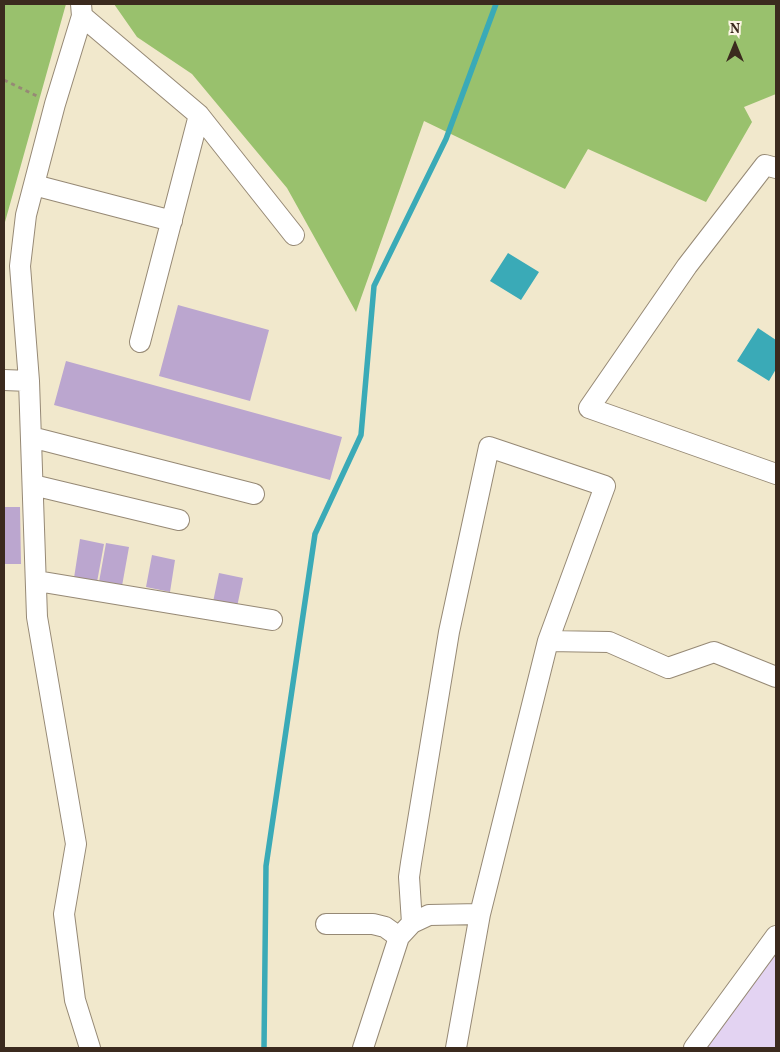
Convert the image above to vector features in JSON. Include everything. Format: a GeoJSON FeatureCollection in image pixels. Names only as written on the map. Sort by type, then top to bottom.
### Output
{"type":"FeatureCollection","features":[{"type":"Feature","properties":{"kind":"street"},"geometry":{"type":"LineString","coordinates":[[90,1048],[75,1000],[64,914],[76,844],[37,617],[29,381],[20,266],[26,215],[82,10],[199,115],[294,235]]}},
{"type":"Feature","properties":{"kind":"street"},"geometry":{"type":"LineString","coordinates":[[140,342],[199,115]]}},
{"type":"Feature","properties":{"kind":"street"},"geometry":{"type":"LineString","coordinates":[[776,168],[765,164],[687,266],[589,408],[776,474]]}},
{"type":"Feature","properties":{"kind":"street"},"geometry":{"type":"LineString","coordinates":[[34,185],[172,221]]}},
{"type":"Feature","properties":{"kind":"street"},"geometry":{"type":"LineString","coordinates":[[4,380],[29,381]]}},
{"type":"Feature","properties":{"kind":"street"},"geometry":{"type":"LineString","coordinates":[[31,438],[254,494]]}},
{"type":"Feature","properties":{"kind":"street"},"geometry":{"type":"LineString","coordinates":[[363,1048],[405,930],[409,878],[449,632],[489,447],[604,486],[548,641],[480,914],[456,1048]]}},
{"type":"Feature","properties":{"kind":"street"},"geometry":{"type":"LineString","coordinates":[[33,485],[179,520]]}},
{"type":"Feature","properties":{"kind":"street"},"geometry":{"type":"LineString","coordinates":[[37,581],[272,620]]}},
{"type":"Feature","properties":{"kind":"street"},"geometry":{"type":"LineString","coordinates":[[548,641],[610,642],[668,668],[714,652],[776,676]]}},
{"type":"Feature","properties":{"kind":"street"},"geometry":{"type":"LineString","coordinates":[[326,924],[373,924],[405,930],[429,915],[480,914]]}},
{"type":"Feature","properties":{"kind":"street"},"geometry":{"type":"LineString","coordinates":[[694,1048],[776,936]]}},
{"type":"Feature","properties":{"kind":"path"},"geometry":{"type":"LineString","coordinates":[[4,80],[55,104]]}},
{"type":"Feature","properties":{"kind":"shaded area"},"geometry":{"type":"Polygon","coordinates":[[[776,936],[776,1048],[694,1048],[776,936]]]}},
{"type":"Feature","properties":{"kind":"green space"},"geometry":{"type":"Polygon","coordinates":[[[4,4],[66,4],[5,222],[4,222],[4,4]]]}},
{"type":"Feature","properties":{"kind":"green space"},"geometry":{"type":"Polygon","coordinates":[[[114,4],[776,4],[776,94],[744,107],[752,122],[706,202],[588,149],[565,189],[424,121],[356,312],[287,188],[192,74],[137,37],[114,4]]]}},
{"type":"Feature","properties":{"kind":"water"},"geometry":{"type":"Polygon","coordinates":[[[508,253],[539,272],[521,300],[490,281],[508,253]]]}},
{"type":"Feature","properties":{"kind":"water"},"geometry":{"type":"Polygon","coordinates":[[[758,328],[776,340],[776,369],[769,381],[737,361],[758,328]]]}},
{"type":"Feature","properties":{"kind":"building"},"geometry":{"type":"Polygon","coordinates":[[[178,305],[269,330],[250,401],[159,376],[178,305]]]}},
{"type":"Feature","properties":{"kind":"building"},"geometry":{"type":"Polygon","coordinates":[[[66,361],[342,437],[330,480],[54,405],[66,361]]]}},
{"type":"Feature","properties":{"kind":"building"},"geometry":{"type":"Polygon","coordinates":[[[4,507],[20,507],[21,564],[4,564],[4,507]]]}},
{"type":"Feature","properties":{"kind":"building"},"geometry":{"type":"Polygon","coordinates":[[[80,539],[104,544],[97,582],[74,578],[80,539]]]}},
{"type":"Feature","properties":{"kind":"building"},"geometry":{"type":"Polygon","coordinates":[[[106,543],[129,547],[122,586],[99,582],[106,543]]]}},
{"type":"Feature","properties":{"kind":"building"},"geometry":{"type":"Polygon","coordinates":[[[152,555],[175,560],[170,592],[146,587],[152,555]]]}},
{"type":"Feature","properties":{"kind":"building"},"geometry":{"type":"Polygon","coordinates":[[[219,573],[243,578],[237,607],[213,602],[219,573]]]}},
{"type":"Feature","properties":{"kind":"waterway"},"geometry":{"type":"LineString","coordinates":[[264,1048],[266,866],[315,534],[361,435],[374,286],[446,139],[496,4]]}}]}
